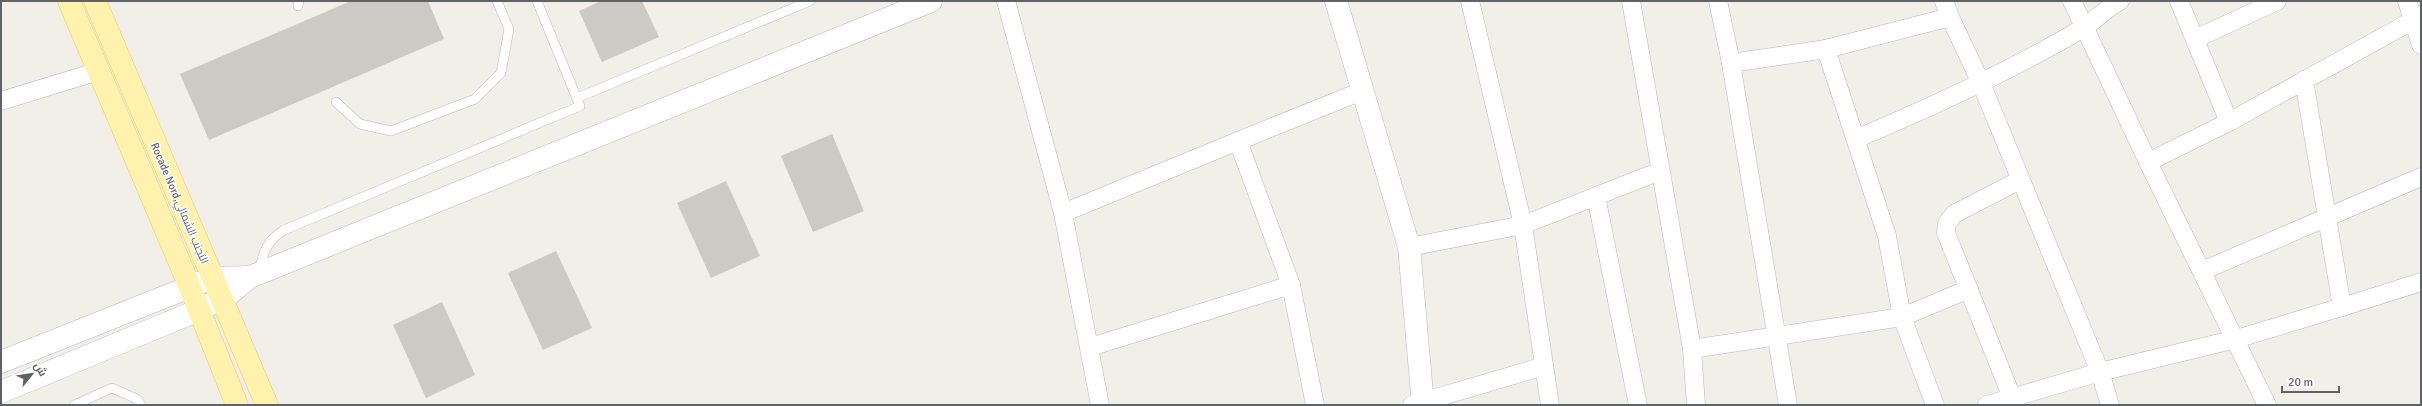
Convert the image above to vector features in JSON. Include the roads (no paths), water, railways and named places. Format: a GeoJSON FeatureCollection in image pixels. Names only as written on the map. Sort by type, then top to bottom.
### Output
{"type":"FeatureCollection","features":[{"type":"Feature","properties":{"kind":"main road"},"geometry":{"type":"LineString","coordinates":[[69,1],[190,287],[237,405]]}},
{"type":"Feature","properties":{"kind":"main road","name":"Rocade Nord,التجنب الشمالي"},"geometry":{"type":"LineString","coordinates":[[95,1],[266,405]]}},
{"type":"Feature","properties":{"kind":"street"},"geometry":{"type":"LineString","coordinates":[[1,392],[199,310],[221,298],[254,275],[931,1]]}},
{"type":"Feature","properties":{"kind":"street"},"geometry":{"type":"LineString","coordinates":[[1006,1],[1062,213],[1090,347],[1100,405]]}},
{"type":"Feature","properties":{"kind":"street"},"geometry":{"type":"LineString","coordinates":[[1336,1],[1410,247],[1419,404],[1544,366]]}},
{"type":"Feature","properties":{"kind":"street"},"geometry":{"type":"LineString","coordinates":[[1470,1],[1523,225],[1550,405]]}},
{"type":"Feature","properties":{"kind":"street"},"geometry":{"type":"LineString","coordinates":[[1631,1],[1692,349],[1696,405]]}},
{"type":"Feature","properties":{"kind":"street"},"geometry":{"type":"LineString","coordinates":[[1718,1],[1731,63],[1788,405]]}},
{"type":"Feature","properties":{"kind":"street"},"geometry":{"type":"LineString","coordinates":[[2072,1],[2148,162],[2236,338],[2267,405]]}},
{"type":"Feature","properties":{"kind":"street"},"geometry":{"type":"LineString","coordinates":[[1856,139],[1981,83],[2085,27],[2108,7],[2120,1]]}},
{"type":"Feature","properties":{"kind":"street"},"geometry":{"type":"LineString","coordinates":[[2179,1],[2230,122]]}},
{"type":"Feature","properties":{"kind":"street"},"geometry":{"type":"LineString","coordinates":[[2195,39],[2278,1]]}},
{"type":"Feature","properties":{"kind":"street"},"geometry":{"type":"LineString","coordinates":[[2407,1],[2417,18],[2421,45]]}},
{"type":"Feature","properties":{"kind":"street"},"geometry":{"type":"LineString","coordinates":[[1731,63],[1826,49],[1947,9],[1981,83],[2100,372],[2110,405]]}},
{"type":"Feature","properties":{"kind":"street"},"geometry":{"type":"LineString","coordinates":[[2148,162],[2230,122],[2417,18]]}},
{"type":"Feature","properties":{"kind":"street"},"geometry":{"type":"LineString","coordinates":[[1826,49],[1887,236],[1902,318],[1935,405]]}},
{"type":"Feature","properties":{"kind":"street"},"geometry":{"type":"LineString","coordinates":[[1,101],[99,71]]}},
{"type":"Feature","properties":{"kind":"street"},"geometry":{"type":"LineString","coordinates":[[2304,80],[2342,307]]}},
{"type":"Feature","properties":{"kind":"street"},"geometry":{"type":"LineString","coordinates":[[1062,213],[1362,91]]}},
{"type":"Feature","properties":{"kind":"street"},"geometry":{"type":"LineString","coordinates":[[1238,141],[1290,285],[1315,405]]}},
{"type":"Feature","properties":{"kind":"street"},"geometry":{"type":"LineString","coordinates":[[1410,247],[1523,225],[1660,171]]}},
{"type":"Feature","properties":{"kind":"street"},"geometry":{"type":"LineString","coordinates":[[2202,271],[2327,219],[2421,177]]}},
{"type":"Feature","properties":{"kind":"street"},"geometry":{"type":"LineString","coordinates":[[2014,401],[1946,232],[1947,223],[1954,214],[2020,180]]}},
{"type":"Feature","properties":{"kind":"street"},"geometry":{"type":"LineString","coordinates":[[1596,196],[1638,405]]}},
{"type":"Feature","properties":{"kind":"street"},"geometry":{"type":"LineString","coordinates":[[1,362],[212,278],[254,275]]}},
{"type":"Feature","properties":{"kind":"street"},"geometry":{"type":"LineString","coordinates":[[1987,405],[2014,401],[2100,372],[2236,338],[2421,282]]}},
{"type":"Feature","properties":{"kind":"street"},"geometry":{"type":"LineString","coordinates":[[1090,347],[1290,285]]}},
{"type":"Feature","properties":{"kind":"street"},"geometry":{"type":"LineString","coordinates":[[1692,349],[1778,338],[1902,318],[1968,289]]}},
{"type":"Feature","properties":{"kind":"lane"},"geometry":{"type":"LineString","coordinates":[[336,102],[360,124],[391,131],[475,99],[501,73],[508,29],[497,1]]}},
{"type":"Feature","properties":{"kind":"lane"},"geometry":{"type":"LineString","coordinates":[[254,275],[270,240],[284,230],[580,106],[537,1]]}},
{"type":"Feature","properties":{"kind":"lane"},"geometry":{"type":"LineString","coordinates":[[577,98],[810,1]]}},
{"type":"Feature","properties":{"kind":"lane"},"geometry":{"type":"LineString","coordinates":[[74,405],[112,388],[137,399],[141,405]]}}]}
